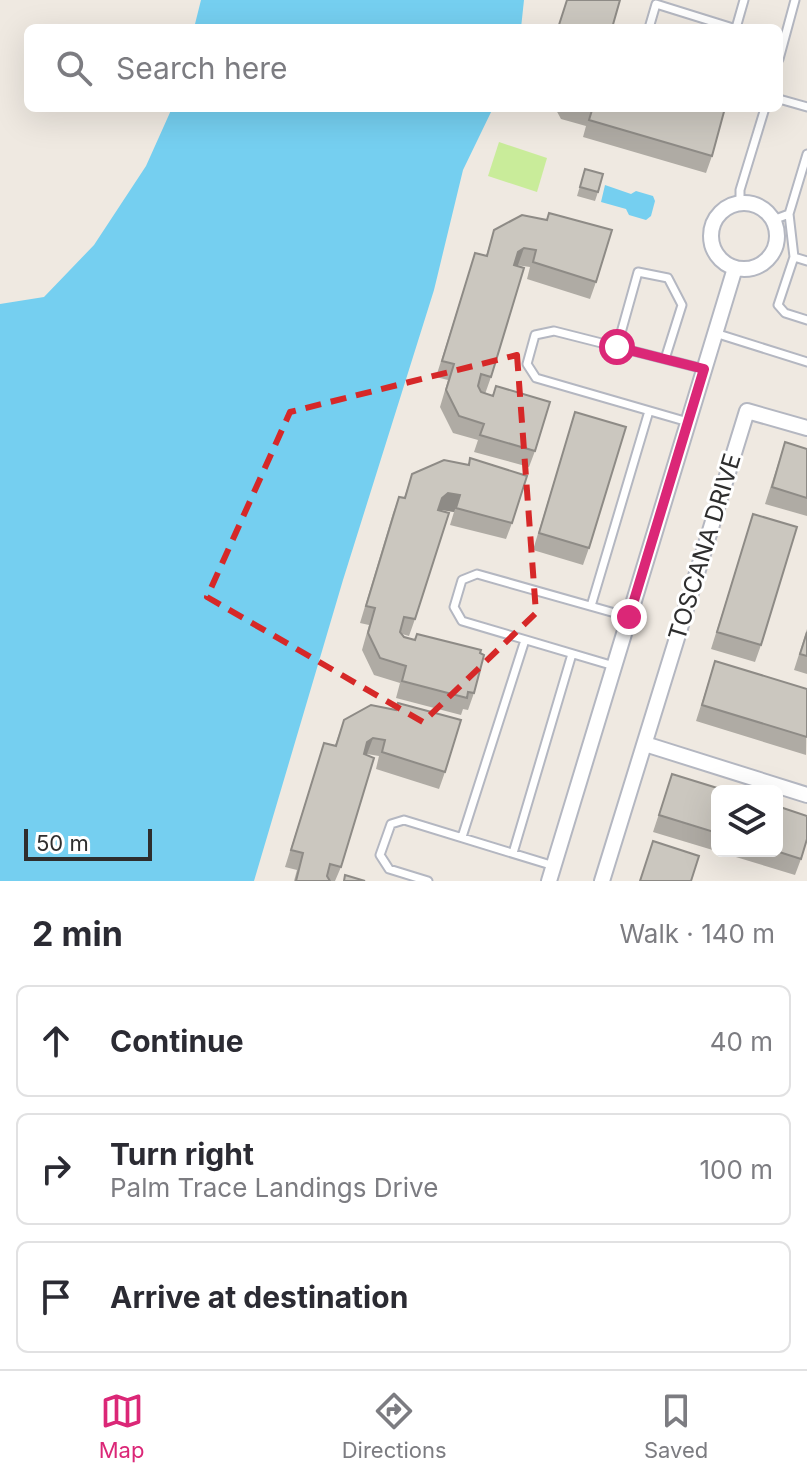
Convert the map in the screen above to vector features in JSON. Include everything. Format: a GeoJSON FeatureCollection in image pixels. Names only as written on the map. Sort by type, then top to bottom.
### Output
{"type":"FeatureCollection","features":[{"type":"Feature","properties":{"kind":"street"},"geometry":{"type":"LineString","coordinates":[[753,204],[773,220],[776,231],[773,252],[756,267],[735,268],[716,255],[711,233],[720,213],[729,206],[753,204]]}},
{"type":"Feature","properties":{"kind":"street"},"geometry":{"type":"LineString","coordinates":[[549,881],[735,268]]}},
{"type":"Feature","properties":{"kind":"street","name":"TOSCANA DRIVE"},"geometry":{"type":"LineString","coordinates":[[602,881],[747,411],[807,428]]}},
{"type":"Feature","properties":{"kind":"street"},"geometry":{"type":"LineString","coordinates":[[645,744],[807,795]]}},
{"type":"Feature","properties":{"kind":"lane"},"geometry":{"type":"LineString","coordinates":[[736,24],[744,0]]}},
{"type":"Feature","properties":{"kind":"lane"},"geometry":{"type":"LineString","coordinates":[[783,44],[795,0]]}},
{"type":"Feature","properties":{"kind":"lane"},"geometry":{"type":"LineString","coordinates":[[650,24],[656,4],[722,24]]}},
{"type":"Feature","properties":{"kind":"lane"},"geometry":{"type":"LineString","coordinates":[[783,100],[807,107]]}},
{"type":"Feature","properties":{"kind":"lane"},"geometry":{"type":"LineString","coordinates":[[740,203],[740,190],[764,112]]}},
{"type":"Feature","properties":{"kind":"lane"},"geometry":{"type":"LineString","coordinates":[[807,154],[789,214],[794,257],[778,305],[785,313],[807,320]]}},
{"type":"Feature","properties":{"kind":"lane"},"geometry":{"type":"LineString","coordinates":[[773,220],[789,214]]}},
{"type":"Feature","properties":{"kind":"lane"},"geometry":{"type":"LineString","coordinates":[[794,257],[807,261]]}},
{"type":"Feature","properties":{"kind":"lane"},"geometry":{"type":"LineString","coordinates":[[617,347],[638,272],[668,278],[682,305],[665,359]]}},
{"type":"Feature","properties":{"kind":"lane"},"geometry":{"type":"LineString","coordinates":[[688,422],[536,378],[527,364],[535,335],[554,331],[704,369]]}},
{"type":"Feature","properties":{"kind":"lane"},"geometry":{"type":"LineString","coordinates":[[715,333],[807,362]]}},
{"type":"Feature","properties":{"kind":"lane"},"geometry":{"type":"LineString","coordinates":[[591,606],[649,411]]}},
{"type":"Feature","properties":{"kind":"lane"},"geometry":{"type":"LineString","coordinates":[[614,666],[462,621],[454,607],[462,580],[477,574],[629,617]]}},
{"type":"Feature","properties":{"kind":"lane"},"geometry":{"type":"LineString","coordinates":[[462,837],[525,640]]}},
{"type":"Feature","properties":{"kind":"lane"},"geometry":{"type":"LineString","coordinates":[[513,853],[572,654]]}},
{"type":"Feature","properties":{"kind":"lane"},"geometry":{"type":"LineString","coordinates":[[428,881],[389,869],[380,855],[391,824],[404,820],[554,866]]}},
{"type":"Feature","properties":{"kind":"highlighted area"},"geometry":{"type":"Polygon","coordinates":[[[517,355],[536,613],[423,722],[207,597],[290,412],[517,355]]]}},
{"type":"Feature","properties":{"kind":"green space"},"geometry":{"type":"Polygon","coordinates":[[[499,142],[547,158],[537,192],[488,176],[499,142]]]}},
{"type":"Feature","properties":{"kind":"water"},"geometry":{"type":"Polygon","coordinates":[[[201,0],[524,0],[521,24],[195,24],[201,0]]]}},
{"type":"Feature","properties":{"kind":"water"},"geometry":{"type":"Polygon","coordinates":[[[170,112],[491,112],[463,170],[434,290],[343,580],[254,881],[0,881],[0,304],[44,297],[94,245],[146,166],[170,112]]]}},
{"type":"Feature","properties":{"kind":"water"},"geometry":{"type":"Polygon","coordinates":[[[605,185],[631,194],[636,191],[653,196],[655,201],[651,216],[646,220],[629,215],[626,209],[601,202],[605,185]]]}},
{"type":"Feature","properties":{"kind":"building"},"geometry":{"type":"Polygon","coordinates":[[[567,0],[620,0],[613,24],[559,24],[567,0]]]}},
{"type":"Feature","properties":{"kind":"building"},"geometry":{"type":"Polygon","coordinates":[[[591,112],[724,112],[712,156],[589,120],[591,112]]]}},
{"type":"Feature","properties":{"kind":"building"},"geometry":{"type":"Polygon","coordinates":[[[585,169],[603,174],[598,192],[580,187],[585,169]]]}},
{"type":"Feature","properties":{"kind":"building"},"geometry":{"type":"Polygon","coordinates":[[[549,213],[612,230],[596,282],[533,262],[536,250],[524,248],[518,252],[514,265],[524,268],[491,377],[481,374],[478,386],[481,392],[493,396],[496,386],[550,402],[535,451],[480,435],[484,424],[459,416],[446,390],[454,364],[442,361],[475,253],[487,256],[494,230],[522,215],[547,220],[549,213]]]}},
{"type":"Feature","properties":{"kind":"building"},"geometry":{"type":"Polygon","coordinates":[[[575,412],[626,427],[589,548],[539,533],[575,412]]]}},
{"type":"Feature","properties":{"kind":"building"},"geometry":{"type":"Polygon","coordinates":[[[785,442],[807,449],[807,498],[772,487],[785,442]]]}},
{"type":"Feature","properties":{"kind":"building"},"geometry":{"type":"Polygon","coordinates":[[[470,458],[527,476],[512,523],[456,508],[460,495],[448,493],[442,498],[438,510],[449,513],[415,619],[404,617],[400,632],[404,637],[415,640],[417,634],[481,650],[480,653],[484,655],[474,693],[468,692],[467,698],[402,681],[406,666],[380,658],[368,633],[375,608],[366,606],[399,497],[405,498],[412,474],[444,460],[469,465],[470,458]]]}},
{"type":"Feature","properties":{"kind":"building"},"geometry":{"type":"Polygon","coordinates":[[[753,514],[797,527],[761,645],[717,632],[753,514]]]}},
{"type":"Feature","properties":{"kind":"building"},"geometry":{"type":"Polygon","coordinates":[[[807,632],[807,656],[800,654],[807,632]]]}},
{"type":"Feature","properties":{"kind":"building"},"geometry":{"type":"Polygon","coordinates":[[[715,661],[807,689],[807,737],[702,705],[715,661]]]}},
{"type":"Feature","properties":{"kind":"building"},"geometry":{"type":"Polygon","coordinates":[[[398,703],[461,720],[445,772],[382,752],[385,740],[373,738],[367,742],[364,754],[374,758],[341,867],[330,864],[327,876],[330,881],[296,881],[303,853],[291,850],[324,743],[336,746],[344,720],[371,705],[396,710],[398,703]]]}},
{"type":"Feature","properties":{"kind":"building"},"geometry":{"type":"Polygon","coordinates":[[[672,774],[711,786],[711,831],[659,815],[672,774]]]}},
{"type":"Feature","properties":{"kind":"building"},"geometry":{"type":"Polygon","coordinates":[[[783,808],[807,816],[807,839],[801,859],[783,853],[783,808]]]}},
{"type":"Feature","properties":{"kind":"building"},"geometry":{"type":"Polygon","coordinates":[[[653,841],[699,856],[691,881],[640,881],[653,841]]]}},
{"type":"Feature","properties":{"kind":"building"},"geometry":{"type":"Polygon","coordinates":[[[345,875],[365,881],[344,881],[345,875]]]}},
{"type":"Feature","properties":{"kind":"route"},"geometry":{"type":"LineString","coordinates":[[617,347],[704,369],[629,617]]}}]}
